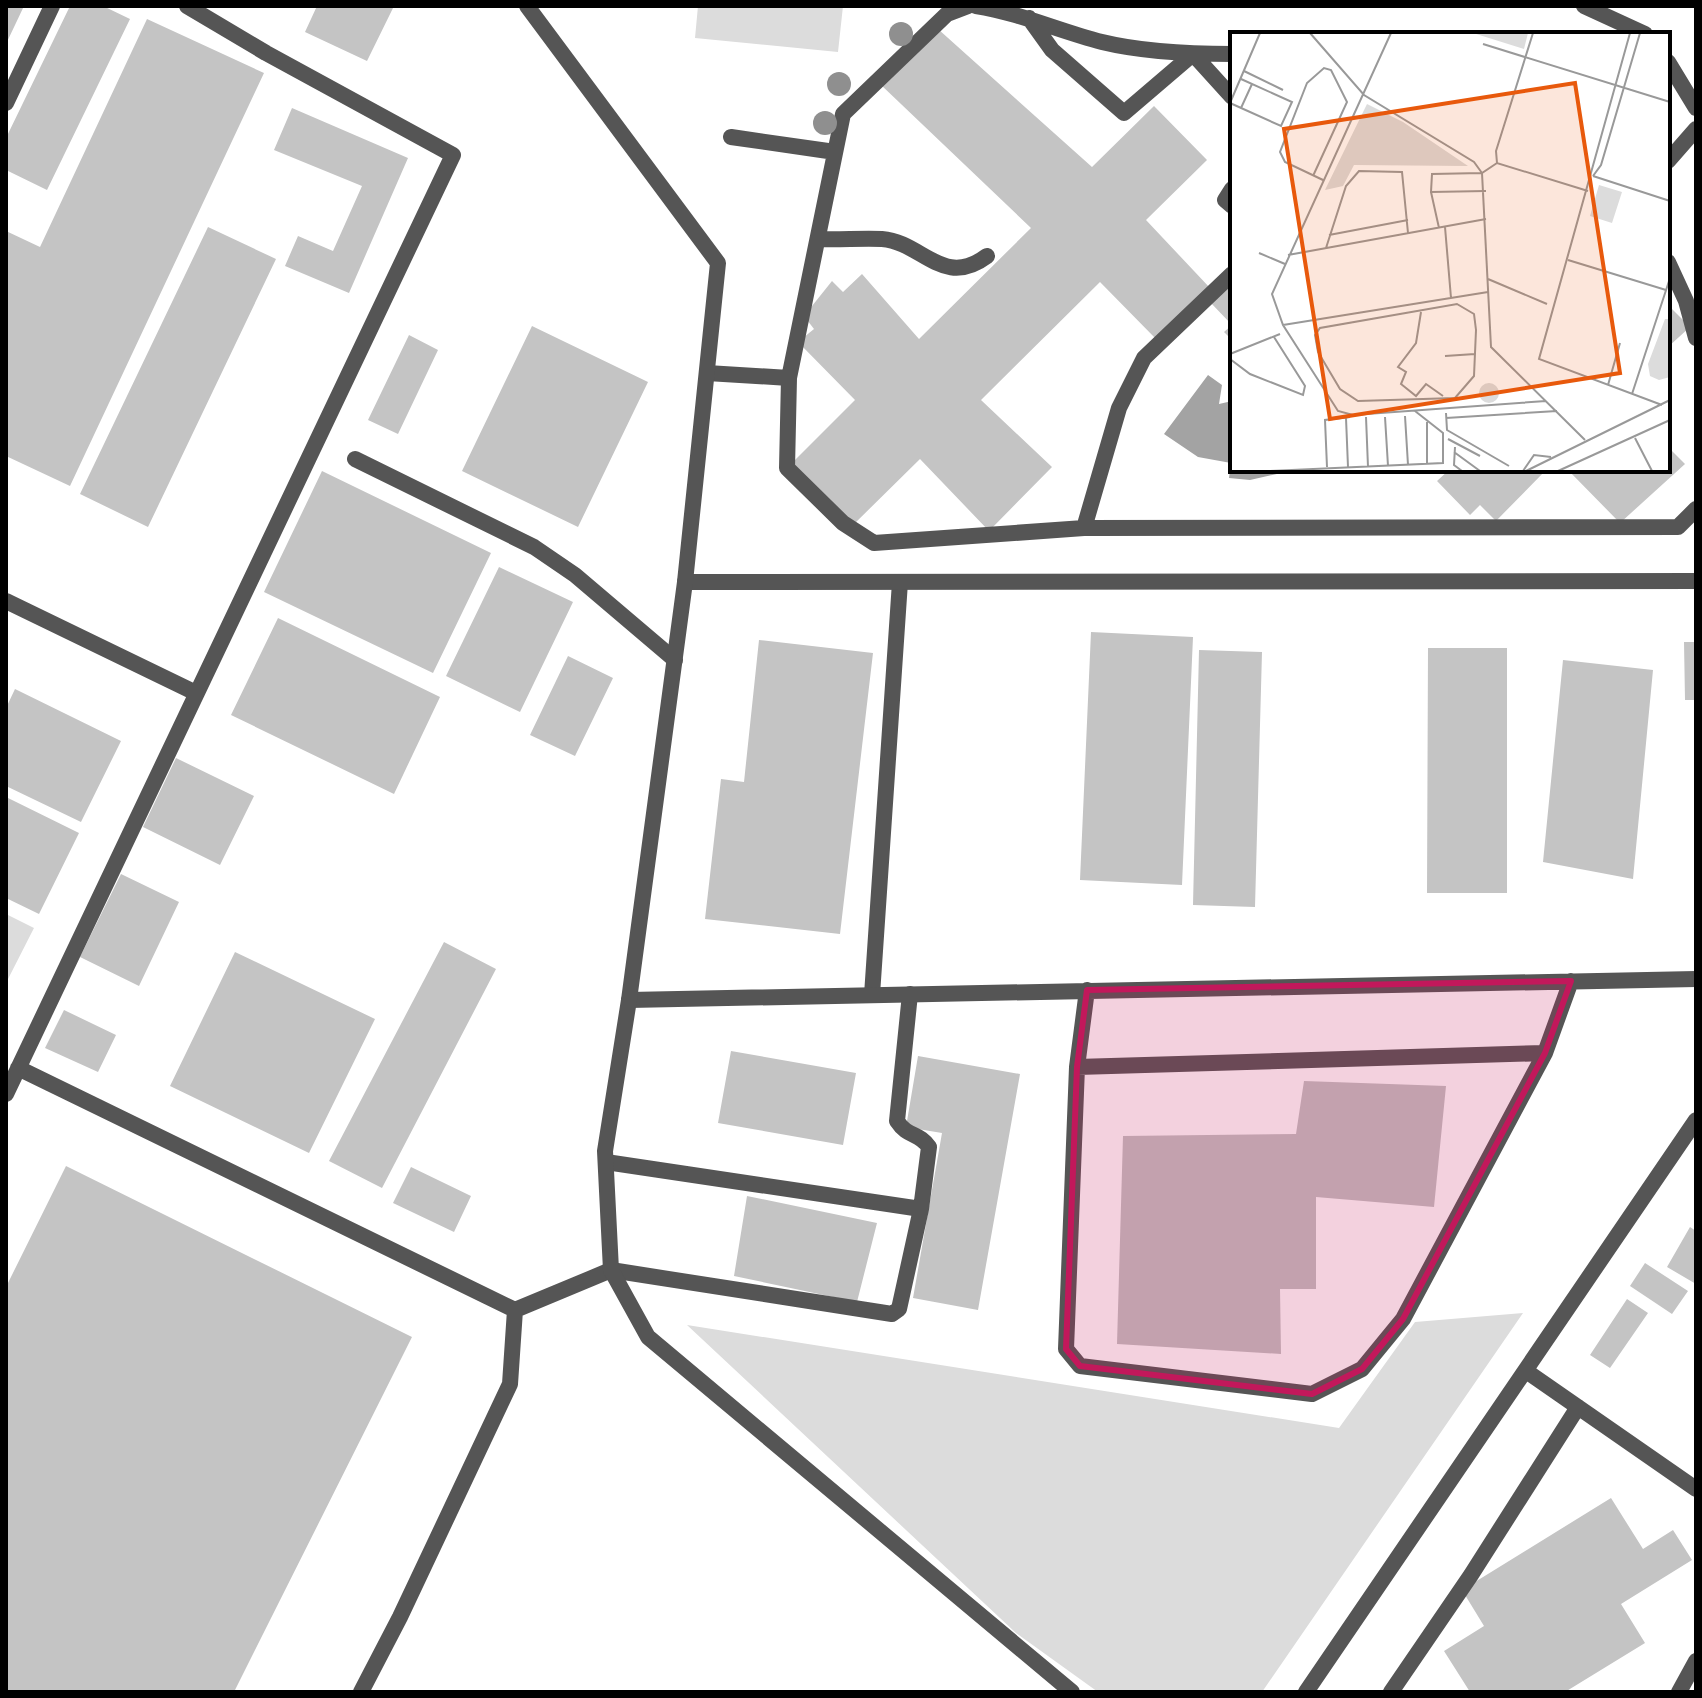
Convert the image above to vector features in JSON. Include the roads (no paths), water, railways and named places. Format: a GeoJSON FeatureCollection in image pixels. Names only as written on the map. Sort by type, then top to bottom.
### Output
{"type":"FeatureCollection","features":[{"type":"Feature","properties":{"kind":"street"},"geometry":{"type":"LineString","coordinates":[[6,103],[52,6]]}},
{"type":"Feature","properties":{"kind":"street"},"geometry":{"type":"LineString","coordinates":[[6,1094],[453,155],[187,6]]}},
{"type":"Feature","properties":{"kind":"street"},"geometry":{"type":"LineString","coordinates":[[527,6],[718,263],[685,582],[629,1000],[605,1151],[611,1270],[648,1337],[1072,1692]]}},
{"type":"Feature","properties":{"kind":"street"},"geometry":{"type":"LineString","coordinates":[[968,6],[947,14],[843,114],[789,378],[787,468],[843,523],[874,543],[1084,528],[1678,527],[1696,509]]}},
{"type":"Feature","properties":{"kind":"street"},"geometry":{"type":"LineString","coordinates":[[976,6],[1029,18],[1103,42],[1193,54],[1230,54]]}},
{"type":"Feature","properties":{"kind":"street"},"geometry":{"type":"LineString","coordinates":[[1584,6],[1641,32]]}},
{"type":"Feature","properties":{"kind":"street"},"geometry":{"type":"LineString","coordinates":[[1029,18],[1052,50],[1124,113],[1193,54]]}},
{"type":"Feature","properties":{"kind":"street"},"geometry":{"type":"LineString","coordinates":[[1193,54],[1230,95]]}},
{"type":"Feature","properties":{"kind":"street"},"geometry":{"type":"LineString","coordinates":[[1671,73],[1696,108]]}},
{"type":"Feature","properties":{"kind":"street"},"geometry":{"type":"LineString","coordinates":[[1670,159],[1696,129]]}},
{"type":"Feature","properties":{"kind":"street"},"geometry":{"type":"LineString","coordinates":[[731,137],[835,152]]}},
{"type":"Feature","properties":{"kind":"street"},"geometry":{"type":"LineString","coordinates":[[818,239],[883,239],[907,246],[929,261],[945,266],[973,267],[987,256]]}},
{"type":"Feature","properties":{"kind":"street"},"geometry":{"type":"LineString","coordinates":[[1670,266],[1686,301],[1696,338]]}},
{"type":"Feature","properties":{"kind":"street"},"geometry":{"type":"LineString","coordinates":[[1084,528],[1119,408],[1144,358],[1230,276]]}},
{"type":"Feature","properties":{"kind":"street"},"geometry":{"type":"LineString","coordinates":[[707,373],[789,378]]}},
{"type":"Feature","properties":{"kind":"street"},"geometry":{"type":"LineString","coordinates":[[355,459],[534,547],[575,575],[675,660]]}},
{"type":"Feature","properties":{"kind":"street"},"geometry":{"type":"LineString","coordinates":[[685,582],[1696,581]]}},
{"type":"Feature","properties":{"kind":"street"},"geometry":{"type":"LineString","coordinates":[[872,995],[900,582]]}},
{"type":"Feature","properties":{"kind":"street"},"geometry":{"type":"LineString","coordinates":[[6,601],[196,693]]}},
{"type":"Feature","properties":{"kind":"street"},"geometry":{"type":"LineString","coordinates":[[629,1000],[1696,979]]}},
{"type":"Feature","properties":{"kind":"street"},"geometry":{"type":"LineString","coordinates":[[1087,990],[1077,1067],[1066,1349],[1080,1366],[1312,1394],[1362,1369],[1403,1319],[1545,1053],[1571,981]]}},
{"type":"Feature","properties":{"kind":"street"},"geometry":{"type":"LineString","coordinates":[[18,1068],[515,1310],[611,1270],[892,1314],[899,1309],[921,1209],[929,1147],[924,1139],[903,1132],[897,1121],[910,994]]}},
{"type":"Feature","properties":{"kind":"street"},"geometry":{"type":"LineString","coordinates":[[1077,1067],[1545,1053]]}},
{"type":"Feature","properties":{"kind":"street"},"geometry":{"type":"LineString","coordinates":[[1306,1692],[1696,1120]]}},
{"type":"Feature","properties":{"kind":"street"},"geometry":{"type":"LineString","coordinates":[[606,1162],[921,1209]]}},
{"type":"Feature","properties":{"kind":"street"},"geometry":{"type":"LineString","coordinates":[[361,1692],[400,1617],[510,1384],[515,1310]]}},
{"type":"Feature","properties":{"kind":"street"},"geometry":{"type":"LineString","coordinates":[[1526,1371],[1696,1489]]}},
{"type":"Feature","properties":{"kind":"street"},"geometry":{"type":"LineString","coordinates":[[1391,1692],[1471,1575],[1578,1407]]}},
{"type":"Feature","properties":{"kind":"street"},"geometry":{"type":"LineString","coordinates":[[1679,1692],[1696,1661]]}}]}
